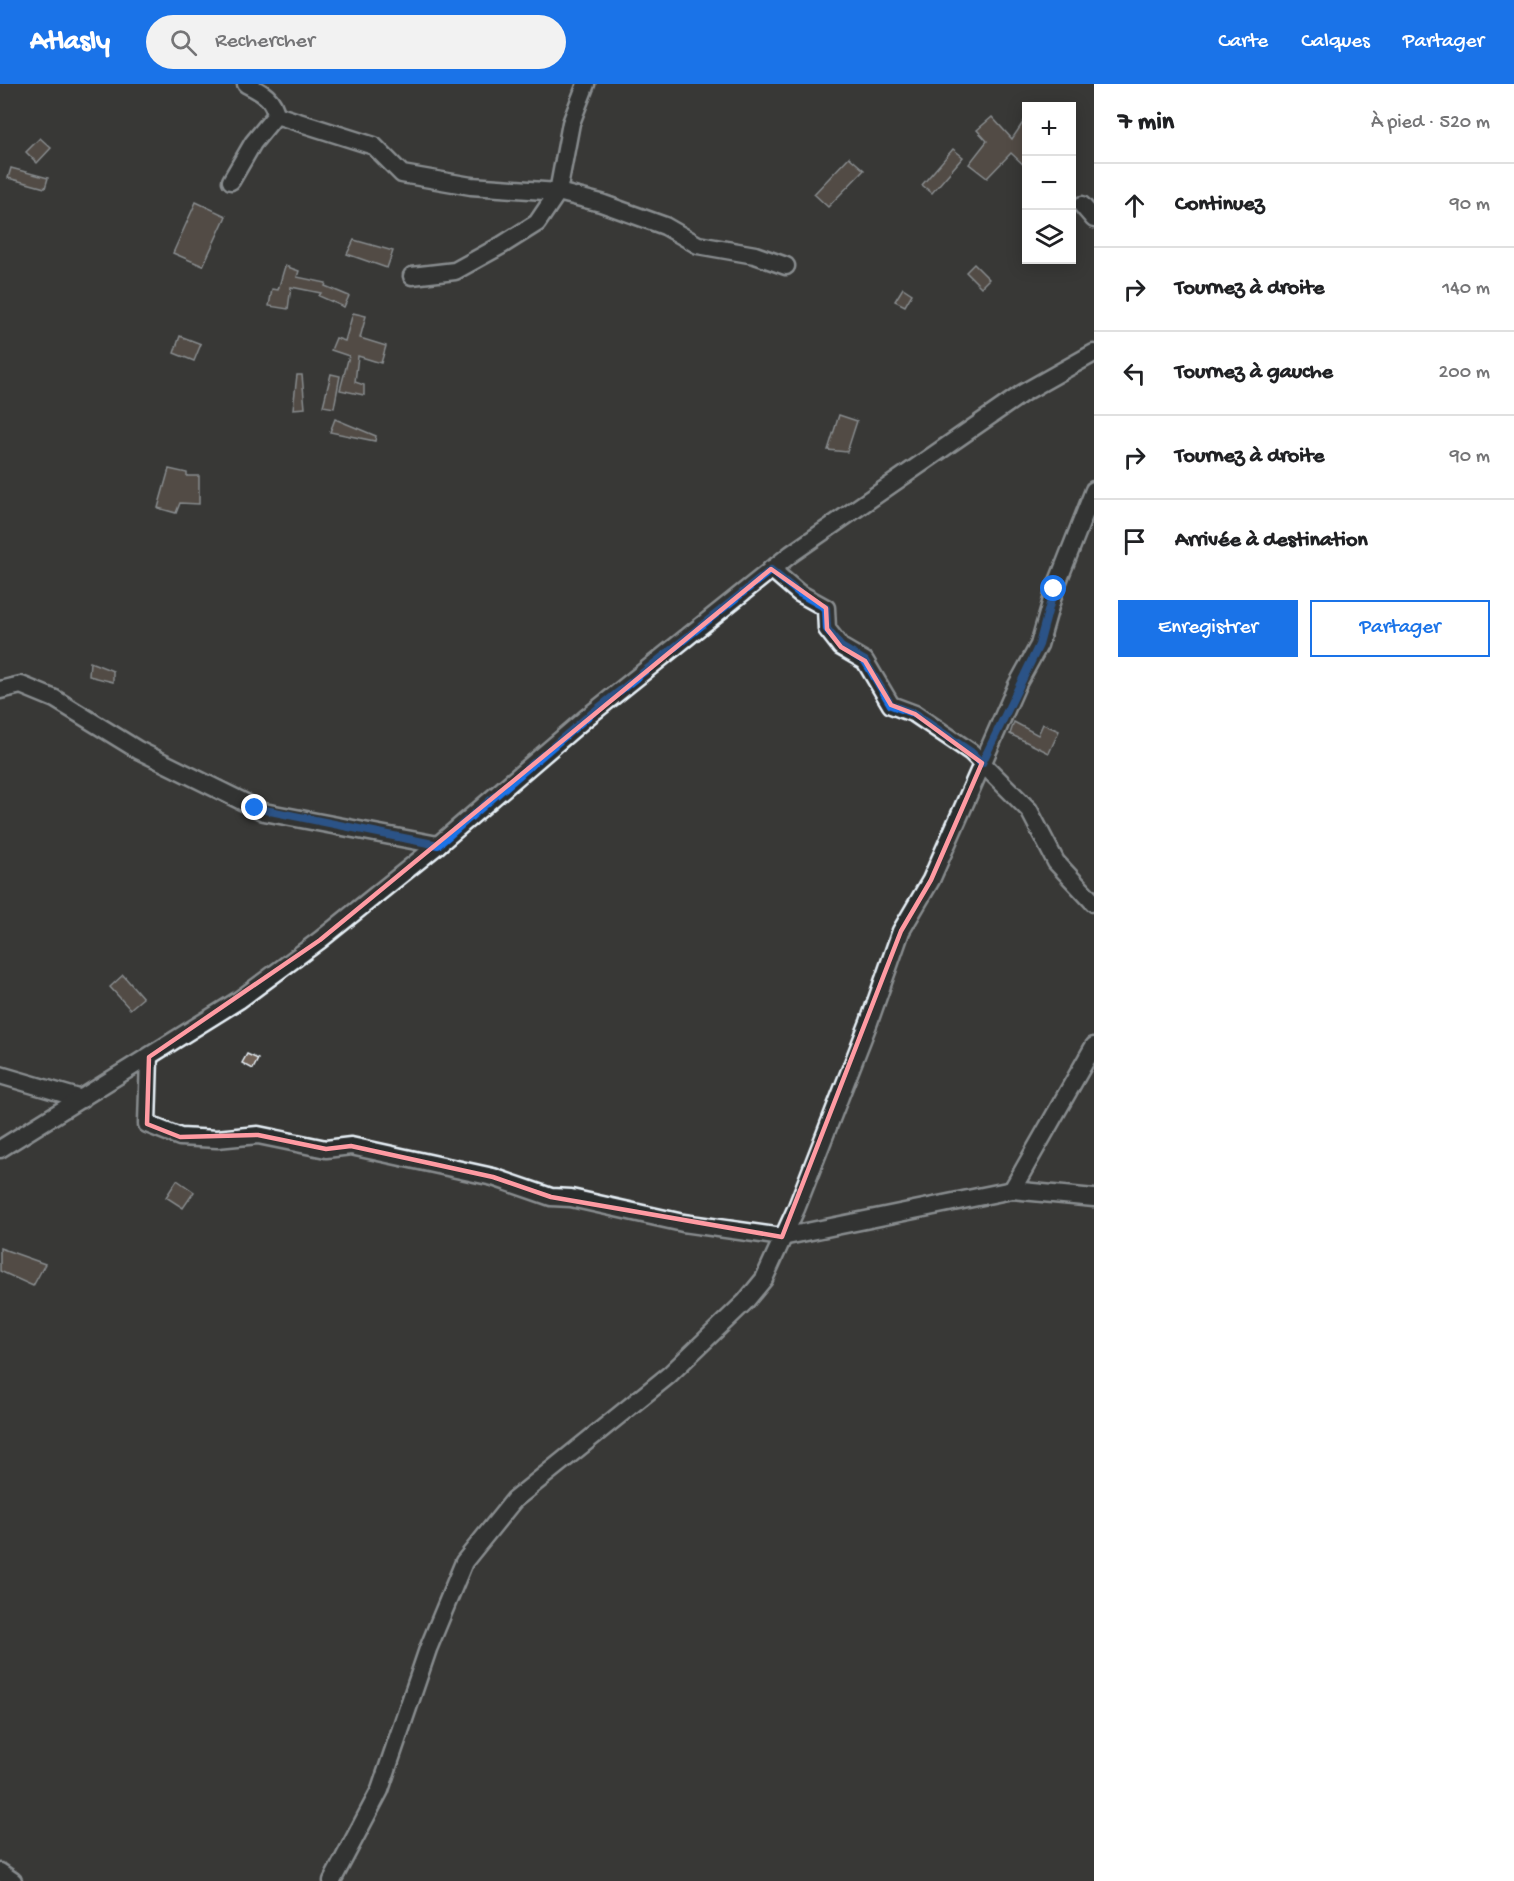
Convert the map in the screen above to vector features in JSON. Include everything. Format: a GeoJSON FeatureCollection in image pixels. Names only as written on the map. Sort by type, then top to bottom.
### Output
{"type":"FeatureCollection","features":[{"type":"Feature","properties":{"kind":"street"},"geometry":{"type":"LineString","coordinates":[[231,181],[253,143],[276,115],[274,104],[264,94],[246,84]]}},
{"type":"Feature","properties":{"kind":"street"},"geometry":{"type":"LineString","coordinates":[[412,276],[455,271],[537,223],[558,192],[571,123],[586,84]]}},
{"type":"Feature","properties":{"kind":"street"},"geometry":{"type":"LineString","coordinates":[[276,115],[374,146],[402,174],[471,186],[558,192],[601,203],[665,226],[698,245],[755,255],[786,266]]}},
{"type":"Feature","properties":{"kind":"street"},"geometry":{"type":"LineString","coordinates":[[1082,205],[1094,219]]}},
{"type":"Feature","properties":{"kind":"street"},"geometry":{"type":"LineString","coordinates":[[0,1149],[239,1000],[320,940],[438,845],[586,718],[771,570],[1023,393],[1094,352]]}},
{"type":"Feature","properties":{"kind":"street"},"geometry":{"type":"LineString","coordinates":[[332,1881],[380,1790],[428,1648],[464,1562],[514,1500],[669,1375],[745,1302],[764,1279],[869,1022],[901,931],[931,880],[982,763],[1039,645],[1054,589],[1094,490]]}},
{"type":"Feature","properties":{"kind":"street"},"geometry":{"type":"LineString","coordinates":[[771,570],[799,593],[826,608],[827,629],[841,647],[865,661],[891,705],[915,714],[964,747],[1029,810],[1056,862],[1094,903]]}},
{"type":"Feature","properties":{"kind":"street"},"geometry":{"type":"LineString","coordinates":[[0,690],[21,685],[55,699],[138,750],[264,812],[438,845]]}},
{"type":"Feature","properties":{"kind":"street"},"geometry":{"type":"LineString","coordinates":[[1012,1190],[1094,1046]]}},
{"type":"Feature","properties":{"kind":"street"},"geometry":{"type":"LineString","coordinates":[[149,1057],[147,1124],[180,1137],[217,1139],[258,1136],[326,1149],[351,1146],[493,1177],[552,1197],[571,1198],[695,1225],[783,1237],[1012,1190],[1094,1198]]}},
{"type":"Feature","properties":{"kind":"street"},"geometry":{"type":"LineString","coordinates":[[0,1075],[82,1099]]}},
{"type":"Feature","properties":{"kind":"street"},"geometry":{"type":"LineString","coordinates":[[0,1872],[13,1881]]}},
{"type":"Feature","properties":{"kind":"highlighted area"},"geometry":{"type":"Polygon","coordinates":[[[771,569],[826,608],[827,629],[841,647],[865,661],[891,705],[915,714],[982,763],[931,880],[901,931],[782,1237],[551,1197],[493,1177],[351,1146],[326,1149],[258,1135],[180,1137],[147,1124],[149,1057],[320,940],[771,569]]]}},
{"type":"Feature","properties":{"kind":"building"},"geometry":{"type":"Polygon","coordinates":[[[992,117],[1012,139],[1022,124],[1022,163],[1011,153],[987,178],[969,164],[987,141],[977,130],[992,117]]]}},
{"type":"Feature","properties":{"kind":"building"},"geometry":{"type":"Polygon","coordinates":[[[40,138],[51,148],[37,163],[26,152],[40,138]]]}},
{"type":"Feature","properties":{"kind":"building"},"geometry":{"type":"Polygon","coordinates":[[[953,149],[963,157],[932,193],[922,185],[953,149]]]}},
{"type":"Feature","properties":{"kind":"building"},"geometry":{"type":"Polygon","coordinates":[[[849,157],[864,170],[828,207],[814,194],[849,157]]]}},
{"type":"Feature","properties":{"kind":"building"},"geometry":{"type":"Polygon","coordinates":[[[11,168],[48,178],[45,188],[8,178],[11,168]]]}},
{"type":"Feature","properties":{"kind":"building"},"geometry":{"type":"Polygon","coordinates":[[[196,202],[226,216],[203,266],[173,253],[196,202]]]}},
{"type":"Feature","properties":{"kind":"building"},"geometry":{"type":"Polygon","coordinates":[[[354,240],[393,251],[387,268],[347,254],[354,240]]]}},
{"type":"Feature","properties":{"kind":"building"},"geometry":{"type":"Polygon","coordinates":[[[974,264],[989,279],[981,287],[966,272],[974,264]]]}},
{"type":"Feature","properties":{"kind":"building"},"geometry":{"type":"Polygon","coordinates":[[[285,266],[299,271],[297,277],[326,283],[325,286],[349,296],[344,307],[319,296],[321,293],[291,287],[288,309],[269,306],[272,289],[278,290],[285,266]]]}},
{"type":"Feature","properties":{"kind":"building"},"geometry":{"type":"Polygon","coordinates":[[[903,288],[912,294],[905,306],[895,301],[903,288]]]}},
{"type":"Feature","properties":{"kind":"building"},"geometry":{"type":"Polygon","coordinates":[[[353,313],[366,316],[360,338],[386,346],[381,363],[358,356],[355,382],[364,385],[364,395],[340,390],[349,356],[331,350],[336,338],[345,341],[353,313]]]}},
{"type":"Feature","properties":{"kind":"building"},"geometry":{"type":"Polygon","coordinates":[[[180,336],[201,344],[194,361],[174,353],[180,336]]]}},
{"type":"Feature","properties":{"kind":"building"},"geometry":{"type":"Polygon","coordinates":[[[331,374],[340,376],[334,408],[323,406],[331,374]]]}},
{"type":"Feature","properties":{"kind":"building"},"geometry":{"type":"Polygon","coordinates":[[[297,375],[302,375],[305,408],[293,409],[297,375]]]}},
{"type":"Feature","properties":{"kind":"building"},"geometry":{"type":"Polygon","coordinates":[[[839,415],[857,421],[847,452],[828,450],[839,415]]]}},
{"type":"Feature","properties":{"kind":"building"},"geometry":{"type":"Polygon","coordinates":[[[335,419],[376,436],[375,441],[330,432],[335,419]]]}},
{"type":"Feature","properties":{"kind":"building"},"geometry":{"type":"Polygon","coordinates":[[[169,469],[187,473],[187,476],[199,476],[199,504],[180,503],[176,513],[158,508],[169,469]]]}},
{"type":"Feature","properties":{"kind":"building"},"geometry":{"type":"Polygon","coordinates":[[[90,662],[113,671],[113,682],[89,676],[90,662]]]}},
{"type":"Feature","properties":{"kind":"building"},"geometry":{"type":"Polygon","coordinates":[[[1014,722],[1038,735],[1043,724],[1059,731],[1049,753],[1010,734],[1014,722]]]}},
{"type":"Feature","properties":{"kind":"building"},"geometry":{"type":"Polygon","coordinates":[[[123,975],[143,998],[130,1009],[110,987],[123,975]]]}},
{"type":"Feature","properties":{"kind":"building"},"geometry":{"type":"Polygon","coordinates":[[[247,1054],[258,1059],[253,1069],[242,1063],[247,1054]]]}},
{"type":"Feature","properties":{"kind":"building"},"geometry":{"type":"Polygon","coordinates":[[[177,1180],[194,1192],[183,1208],[166,1197],[177,1180]]]}},
{"type":"Feature","properties":{"kind":"building"},"geometry":{"type":"Polygon","coordinates":[[[0,1248],[45,1264],[33,1286],[0,1271],[0,1248]]]}},
{"type":"Feature","properties":{"kind":"route"},"geometry":{"type":"LineString","coordinates":[[255,808],[264,812],[438,845],[586,718],[771,570],[799,593],[826,608],[827,629],[841,647],[865,661],[880,690],[891,705],[915,714],[935,729],[957,741],[982,763],[1017,685],[1039,645],[1054,589]]}}]}
